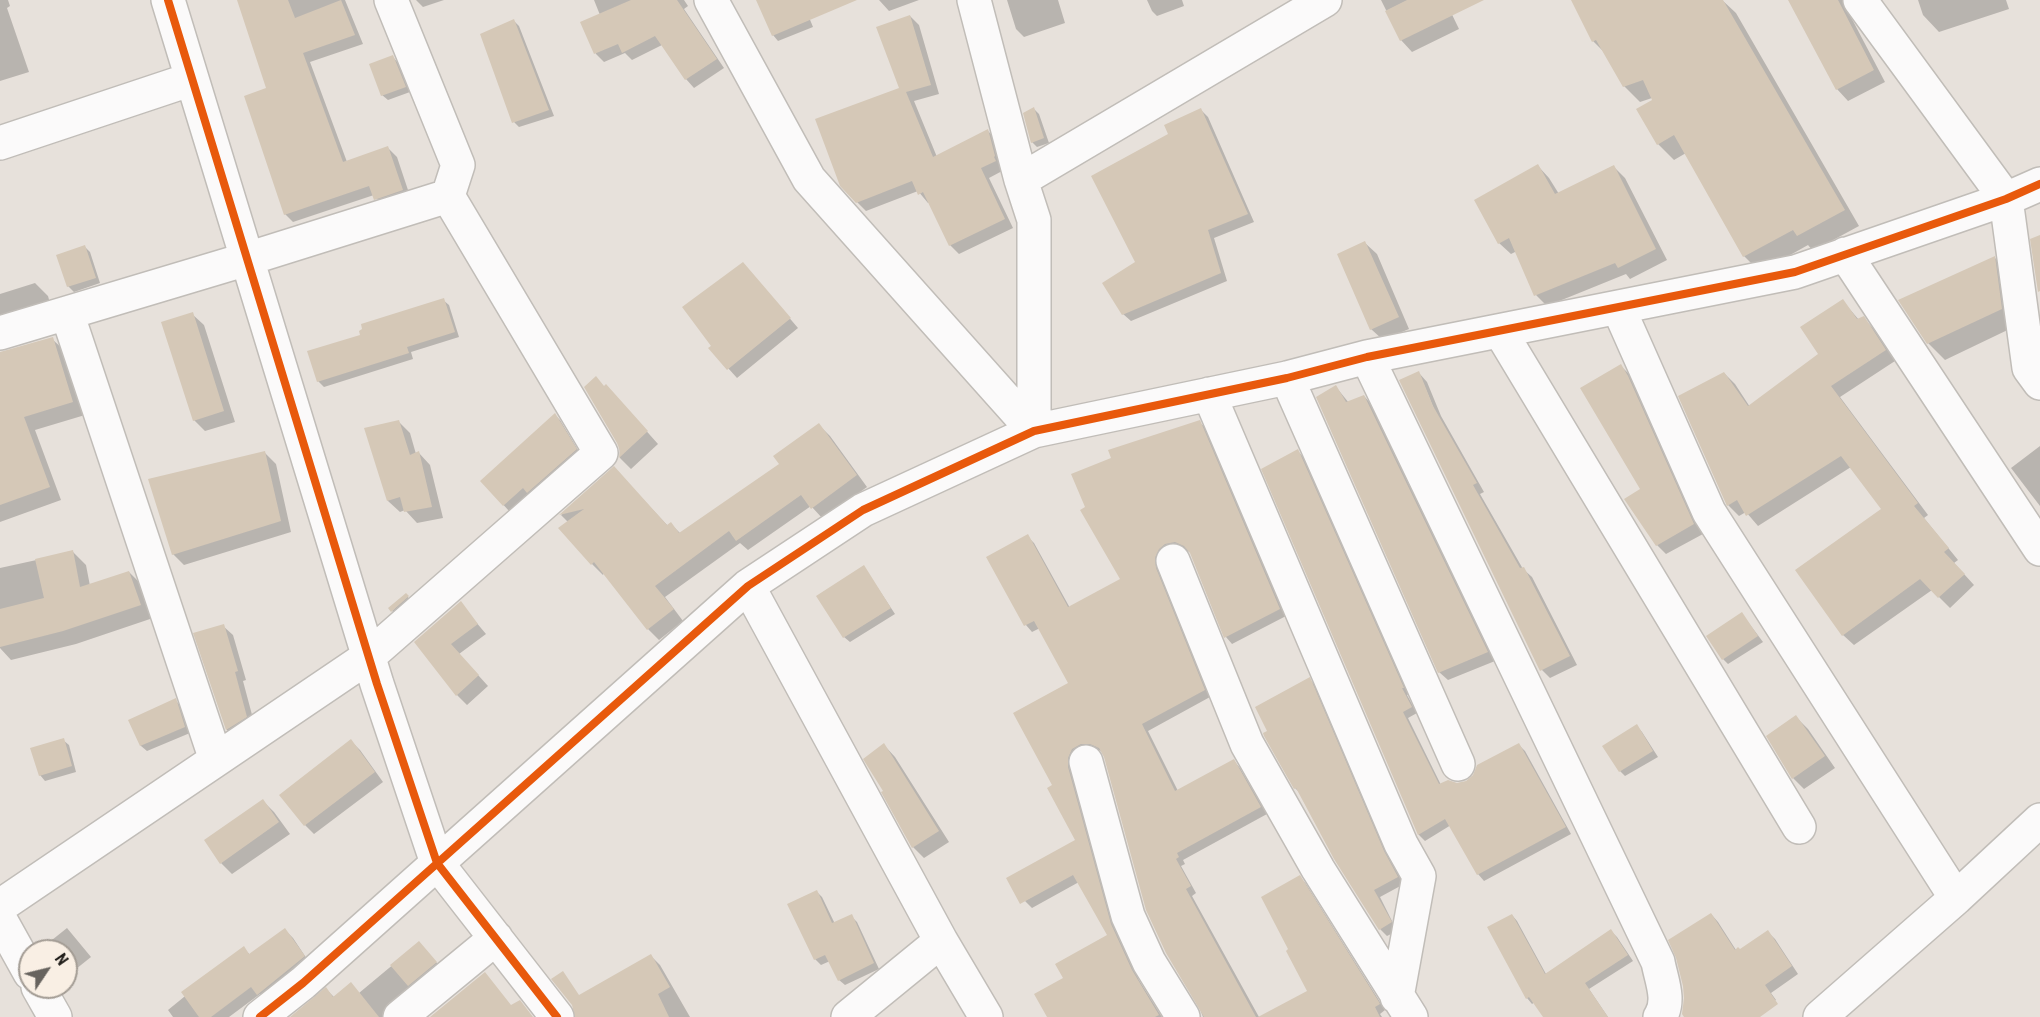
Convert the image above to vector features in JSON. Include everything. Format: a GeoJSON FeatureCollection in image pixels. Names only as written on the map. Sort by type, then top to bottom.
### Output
{"type":"FeatureCollection","features":[{"type":"Feature","properties":{"kind":"street"},"geometry":{"type":"LineString","coordinates":[[168,0],[368,657],[437,863],[557,1017]]}},
{"type":"Feature","properties":{"kind":"street"},"geometry":{"type":"LineString","coordinates":[[0,906],[368,657],[602,453],[448,196],[458,165],[391,0]]}},
{"type":"Feature","properties":{"kind":"street"},"geometry":{"type":"LineString","coordinates":[[711,0],[809,179],[1034,431]]}},
{"type":"Feature","properties":{"kind":"street"},"geometry":{"type":"LineString","coordinates":[[974,0],[1021,180],[1034,220],[1034,431]]}},
{"type":"Feature","properties":{"kind":"street"},"geometry":{"type":"LineString","coordinates":[[1021,180],[1325,0]]}},
{"type":"Feature","properties":{"kind":"street"},"geometry":{"type":"LineString","coordinates":[[1860,0],[2006,199],[2029,368],[2040,382]]}},
{"type":"Feature","properties":{"kind":"street"},"geometry":{"type":"LineString","coordinates":[[0,142],[192,79]]}},
{"type":"Feature","properties":{"kind":"street"},"geometry":{"type":"LineString","coordinates":[[260,1017],[303,983],[748,586],[863,510],[1034,431],[1287,378],[1367,357],[1795,272],[2006,199],[2040,184]]}},
{"type":"Feature","properties":{"kind":"street"},"geometry":{"type":"LineString","coordinates":[[0,333],[448,196]]}},
{"type":"Feature","properties":{"kind":"street"},"geometry":{"type":"LineString","coordinates":[[1845,254],[2040,549]]}},
{"type":"Feature","properties":{"kind":"street"},"geometry":{"type":"LineString","coordinates":[[1618,307],[1709,512],[1956,898]]}},
{"type":"Feature","properties":{"kind":"street"},"geometry":{"type":"LineString","coordinates":[[67,313],[216,760]]}},
{"type":"Feature","properties":{"kind":"street"},"geometry":{"type":"LineString","coordinates":[[1500,331],[1799,827]]}},
{"type":"Feature","properties":{"kind":"street"},"geometry":{"type":"LineString","coordinates":[[1367,357],[1658,962],[1666,1000],[1660,1017]]}},
{"type":"Feature","properties":{"kind":"street"},"geometry":{"type":"LineString","coordinates":[[1287,378],[1458,764]]}},
{"type":"Feature","properties":{"kind":"street"},"geometry":{"type":"LineString","coordinates":[[1209,393],[1401,844],[1419,876],[1404,1007]]}},
{"type":"Feature","properties":{"kind":"street"},"geometry":{"type":"LineString","coordinates":[[1173,561],[1247,744],[1318,869],[1404,1007]]}},
{"type":"Feature","properties":{"kind":"street"},"geometry":{"type":"LineString","coordinates":[[748,586],[986,1017]]}},
{"type":"Feature","properties":{"kind":"street"},"geometry":{"type":"LineString","coordinates":[[1086,762],[1128,916],[1149,962],[1183,1017]]}},
{"type":"Feature","properties":{"kind":"street"},"geometry":{"type":"LineString","coordinates":[[1820,1017],[1956,898],[2040,820]]}},
{"type":"Feature","properties":{"kind":"street"},"geometry":{"type":"LineString","coordinates":[[0,919],[18,951]]}},
{"type":"Feature","properties":{"kind":"street"},"geometry":{"type":"LineString","coordinates":[[400,1017],[496,938]]}},
{"type":"Feature","properties":{"kind":"street"},"geometry":{"type":"LineString","coordinates":[[848,1017],[942,940]]}},
{"type":"Feature","properties":{"kind":"street"},"geometry":{"type":"LineString","coordinates":[[45,999],[55,1017]]}},
{"type":"Feature","properties":{"kind":"building"},"geometry":{"type":"Polygon","coordinates":[[[237,0],[288,0],[295,18],[341,0],[355,35],[303,53],[343,162],[388,146],[403,190],[374,200],[369,186],[284,215],[244,96],[266,88],[237,0]]]}},
{"type":"Feature","properties":{"kind":"building"},"geometry":{"type":"Polygon","coordinates":[[[631,0],[677,0],[717,59],[685,80],[655,36],[622,53],[618,44],[594,54],[580,22],[631,0]]]}},
{"type":"Feature","properties":{"kind":"building"},"geometry":{"type":"Polygon","coordinates":[[[756,0],[857,0],[772,36],[756,0]]]}},
{"type":"Feature","properties":{"kind":"building"},"geometry":{"type":"Polygon","coordinates":[[[1407,0],[1484,0],[1400,41],[1385,11],[1407,0]]]}},
{"type":"Feature","properties":{"kind":"building"},"geometry":{"type":"Polygon","coordinates":[[[1571,0],[1723,0],[1845,210],[1797,236],[1793,230],[1743,257],[1674,135],[1657,145],[1636,109],[1652,100],[1643,80],[1623,87],[1596,40],[1592,42],[1571,0]]]}},
{"type":"Feature","properties":{"kind":"building"},"geometry":{"type":"Polygon","coordinates":[[[1788,0],[1838,0],[1874,70],[1836,90],[1788,0]]]}},
{"type":"Feature","properties":{"kind":"building"},"geometry":{"type":"Polygon","coordinates":[[[910,15],[931,85],[906,92],[933,157],[988,129],[996,161],[981,168],[1005,219],[949,246],[923,192],[918,195],[912,181],[856,203],[840,186],[815,119],[899,88],[876,27],[910,15]]]}},
{"type":"Feature","properties":{"kind":"building"},"geometry":{"type":"Polygon","coordinates":[[[514,19],[549,110],[512,123],[480,34],[514,19]]]}},
{"type":"Feature","properties":{"kind":"building"},"geometry":{"type":"Polygon","coordinates":[[[393,55],[406,87],[381,96],[369,64],[393,55]]]}},
{"type":"Feature","properties":{"kind":"building"},"geometry":{"type":"Polygon","coordinates":[[[1034,107],[1044,138],[1031,143],[1023,113],[1034,107]]]}},
{"type":"Feature","properties":{"kind":"building"},"geometry":{"type":"Polygon","coordinates":[[[1201,108],[1248,214],[1208,230],[1221,273],[1122,315],[1102,283],[1135,262],[1091,176],[1168,134],[1164,125],[1201,108]]]}},
{"type":"Feature","properties":{"kind":"building"},"geometry":{"type":"Polygon","coordinates":[[[1538,164],[1555,194],[1614,165],[1656,249],[1618,268],[1615,263],[1534,296],[1509,238],[1498,244],[1474,200],[1538,164]]]}},
{"type":"Feature","properties":{"kind":"building"},"geometry":{"type":"Polygon","coordinates":[[[2040,235],[2040,291],[2038,292],[2030,239],[2040,235]]]}},
{"type":"Feature","properties":{"kind":"building"},"geometry":{"type":"Polygon","coordinates":[[[1365,241],[1399,317],[1370,330],[1337,254],[1365,241]]]}},
{"type":"Feature","properties":{"kind":"building"},"geometry":{"type":"Polygon","coordinates":[[[85,245],[96,278],[67,287],[56,255],[85,245]]]}},
{"type":"Feature","properties":{"kind":"building"},"geometry":{"type":"Polygon","coordinates":[[[1995,256],[2002,309],[1927,344],[1898,300],[1995,256]]]}},
{"type":"Feature","properties":{"kind":"building"},"geometry":{"type":"Polygon","coordinates":[[[743,262],[791,318],[727,370],[708,348],[711,346],[682,307],[743,262]]]}},
{"type":"Feature","properties":{"kind":"building"},"geometry":{"type":"Polygon","coordinates":[[[444,298],[455,332],[407,347],[409,353],[317,382],[307,351],[360,335],[361,324],[444,298]]]}},
{"type":"Feature","properties":{"kind":"building"},"geometry":{"type":"Polygon","coordinates":[[[1843,299],[1857,319],[1864,316],[1886,350],[1831,386],[1918,503],[1914,506],[1949,548],[1944,552],[1965,574],[1938,598],[1920,579],[1842,636],[1795,570],[1881,509],[1841,456],[1746,516],[1737,500],[1727,506],[1678,396],[1724,372],[1748,406],[1818,354],[1800,327],[1843,299]]]}},
{"type":"Feature","properties":{"kind":"building"},"geometry":{"type":"Polygon","coordinates":[[[193,312],[224,411],[193,421],[161,322],[193,312]]]}},
{"type":"Feature","properties":{"kind":"building"},"geometry":{"type":"Polygon","coordinates":[[[53,337],[73,402],[24,417],[50,487],[0,505],[0,352],[53,337]]]}},
{"type":"Feature","properties":{"kind":"building"},"geometry":{"type":"Polygon","coordinates":[[[1621,364],[1694,524],[1656,546],[1624,499],[1640,489],[1580,388],[1621,364]]]}},
{"type":"Feature","properties":{"kind":"building"},"geometry":{"type":"Polygon","coordinates":[[[1419,371],[1433,406],[1477,483],[1473,485],[1520,568],[1524,567],[1570,656],[1540,671],[1399,380],[1419,371]]]}},
{"type":"Feature","properties":{"kind":"building"},"geometry":{"type":"Polygon","coordinates":[[[596,376],[648,431],[619,458],[620,451],[617,443],[584,387],[596,376]]]}},
{"type":"Feature","properties":{"kind":"building"},"geometry":{"type":"Polygon","coordinates":[[[1336,385],[1346,402],[1364,395],[1488,652],[1438,673],[1316,397],[1336,385]]]}},
{"type":"Feature","properties":{"kind":"building"},"geometry":{"type":"Polygon","coordinates":[[[555,413],[577,449],[527,493],[523,488],[503,506],[480,481],[555,413]]]}},
{"type":"Feature","properties":{"kind":"building"},"geometry":{"type":"Polygon","coordinates":[[[399,420],[410,455],[419,451],[432,507],[404,512],[400,497],[387,501],[364,428],[399,420]]]}},
{"type":"Feature","properties":{"kind":"building"},"geometry":{"type":"Polygon","coordinates":[[[1200,420],[1280,609],[1224,638],[1190,553],[1184,546],[1175,542],[1165,544],[1159,549],[1155,558],[1156,568],[1205,690],[1142,724],[1175,791],[1234,759],[1261,807],[1177,853],[1179,857],[1176,859],[1191,886],[1186,889],[1256,1017],[1204,1017],[1166,953],[1146,910],[1104,757],[1099,748],[1090,744],[1081,744],[1072,749],[1068,758],[1068,767],[1111,924],[1132,970],[1159,1015],[1155,1017],[1047,1017],[1034,994],[1063,978],[1055,964],[1107,935],[1073,875],[1020,904],[1006,878],[1075,840],[1047,788],[1052,785],[1013,713],[1068,683],[1034,621],[1024,626],[986,557],[1028,534],[1068,607],[1120,579],[1080,510],[1085,507],[1071,474],[1111,458],[1108,450],[1200,420]]]}},
{"type":"Feature","properties":{"kind":"building"},"geometry":{"type":"Polygon","coordinates":[[[819,423],[857,475],[811,509],[801,495],[736,541],[729,531],[655,586],[674,609],[647,630],[594,562],[591,565],[558,528],[584,509],[559,515],[614,466],[667,525],[671,522],[679,533],[779,464],[773,456],[819,423]]]}},
{"type":"Feature","properties":{"kind":"building"},"geometry":{"type":"Polygon","coordinates":[[[1298,449],[1412,707],[1403,712],[1439,784],[1448,780],[1457,783],[1466,781],[1473,775],[1477,765],[1519,743],[1566,827],[1477,875],[1445,819],[1418,835],[1261,469],[1298,449]]]}},
{"type":"Feature","properties":{"kind":"building"},"geometry":{"type":"Polygon","coordinates":[[[265,451],[281,521],[172,555],[148,479],[265,451]]]}},
{"type":"Feature","properties":{"kind":"building"},"geometry":{"type":"Polygon","coordinates":[[[73,550],[80,587],[129,571],[141,605],[63,631],[0,647],[0,609],[44,598],[35,559],[73,550]]]}},
{"type":"Feature","properties":{"kind":"building"},"geometry":{"type":"Polygon","coordinates":[[[864,565],[891,608],[843,638],[816,596],[864,565]]]}},
{"type":"Feature","properties":{"kind":"building"},"geometry":{"type":"Polygon","coordinates":[[[406,593],[409,596],[391,612],[388,608],[406,593]]]}},
{"type":"Feature","properties":{"kind":"building"},"geometry":{"type":"Polygon","coordinates":[[[461,601],[478,624],[451,644],[479,675],[456,696],[414,642],[461,601]]]}},
{"type":"Feature","properties":{"kind":"building"},"geometry":{"type":"Polygon","coordinates":[[[1742,612],[1758,636],[1722,660],[1706,636],[1742,612]]]}},
{"type":"Feature","properties":{"kind":"building"},"geometry":{"type":"Polygon","coordinates":[[[224,624],[238,671],[235,672],[247,717],[226,730],[193,633],[224,624]]]}},
{"type":"Feature","properties":{"kind":"building"},"geometry":{"type":"Polygon","coordinates":[[[1310,677],[1384,851],[1398,877],[1374,890],[1392,922],[1379,930],[1334,859],[1296,788],[1294,789],[1264,736],[1263,733],[1267,731],[1255,707],[1310,677]]]}},
{"type":"Feature","properties":{"kind":"building"},"geometry":{"type":"Polygon","coordinates":[[[176,698],[185,727],[140,746],[128,720],[176,698]]]}},
{"type":"Feature","properties":{"kind":"building"},"geometry":{"type":"Polygon","coordinates":[[[1796,715],[1825,756],[1792,779],[1766,736],[1796,715]]]}},
{"type":"Feature","properties":{"kind":"building"},"geometry":{"type":"Polygon","coordinates":[[[1637,724],[1653,751],[1619,772],[1602,746],[1637,724]]]}},
{"type":"Feature","properties":{"kind":"building"},"geometry":{"type":"Polygon","coordinates":[[[64,738],[72,766],[39,776],[30,748],[64,738]]]}},
{"type":"Feature","properties":{"kind":"building"},"geometry":{"type":"Polygon","coordinates":[[[351,739],[375,772],[304,826],[279,795],[351,739]]]}},
{"type":"Feature","properties":{"kind":"building"},"geometry":{"type":"Polygon","coordinates":[[[884,743],[939,831],[912,848],[881,792],[883,791],[863,759],[884,743]]]}},
{"type":"Feature","properties":{"kind":"building"},"geometry":{"type":"Polygon","coordinates":[[[263,799],[279,822],[220,864],[204,840],[263,799]]]}},
{"type":"Feature","properties":{"kind":"building"},"geometry":{"type":"Polygon","coordinates":[[[1300,875],[1379,1002],[1380,1004],[1375,1007],[1380,1017],[1258,1017],[1307,991],[1261,897],[1300,875]]]}},
{"type":"Feature","properties":{"kind":"building"},"geometry":{"type":"Polygon","coordinates":[[[817,890],[832,923],[852,914],[874,963],[838,981],[825,955],[814,960],[787,904],[817,890]]]}},
{"type":"Feature","properties":{"kind":"building"},"geometry":{"type":"Polygon","coordinates":[[[1711,913],[1735,950],[1768,930],[1792,966],[1765,985],[1778,1004],[1760,1017],[1684,1017],[1682,1014],[1683,986],[1676,958],[1668,940],[1711,913]]]}},
{"type":"Feature","properties":{"kind":"building"},"geometry":{"type":"Polygon","coordinates":[[[1512,914],[1545,974],[1611,929],[1628,955],[1585,983],[1608,1017],[1543,1017],[1529,997],[1526,999],[1487,927],[1512,914]]]}},
{"type":"Feature","properties":{"kind":"building"},"geometry":{"type":"Polygon","coordinates":[[[285,928],[305,956],[257,995],[251,987],[211,1017],[199,1017],[181,992],[244,946],[249,954],[285,928]]]}},
{"type":"Feature","properties":{"kind":"building"},"geometry":{"type":"Polygon","coordinates":[[[419,941],[437,962],[408,986],[390,965],[419,941]]]}},
{"type":"Feature","properties":{"kind":"building"},"geometry":{"type":"Polygon","coordinates":[[[651,954],[670,987],[658,994],[669,1017],[575,1017],[572,1005],[551,979],[563,971],[579,995],[651,954]]]}},
{"type":"Feature","properties":{"kind":"building"},"geometry":{"type":"Polygon","coordinates":[[[485,972],[511,1005],[520,1000],[533,1017],[430,1017],[485,972]]]}},
{"type":"Feature","properties":{"kind":"building"},"geometry":{"type":"Polygon","coordinates":[[[351,982],[379,1017],[290,1017],[326,987],[333,997],[351,982]]]}},
{"type":"Feature","properties":{"kind":"cycle path"},"geometry":{"type":"LineString","coordinates":[[168,0],[377,684],[437,863],[557,1017]]}},
{"type":"Feature","properties":{"kind":"cycle path"},"geometry":{"type":"LineString","coordinates":[[260,1017],[303,983],[748,586],[863,510],[1034,431],[1287,378],[1367,357],[1795,272],[2006,199],[2040,184]]}}]}
